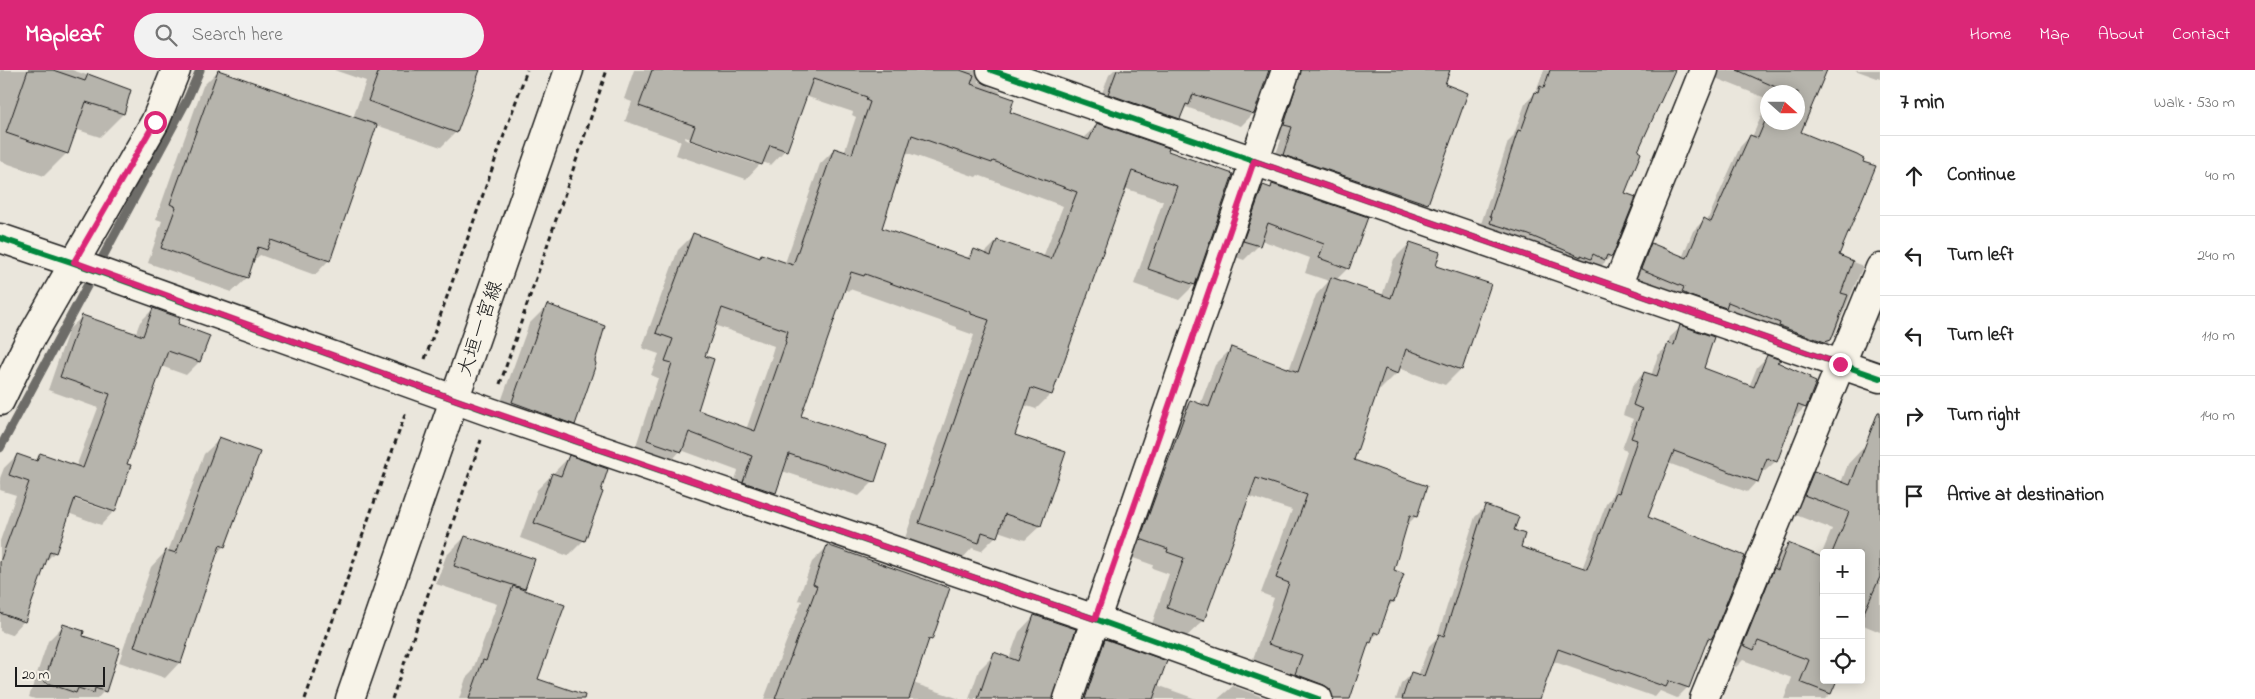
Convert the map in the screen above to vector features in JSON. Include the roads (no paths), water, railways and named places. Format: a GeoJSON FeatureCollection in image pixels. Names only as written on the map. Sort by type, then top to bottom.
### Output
{"type":"FeatureCollection","features":[{"type":"Feature","properties":{"kind":"street"},"geometry":{"type":"LineString","coordinates":[[0,401],[27,345],[88,268],[155,122],[176,70]]}},
{"type":"Feature","properties":{"kind":"street","name":"大垣一宮線"},"geometry":{"type":"LineString","coordinates":[[350,699],[569,70]]}},
{"type":"Feature","properties":{"kind":"street"},"geometry":{"type":"LineString","coordinates":[[991,70],[1880,378]]}},
{"type":"Feature","properties":{"kind":"street"},"geometry":{"type":"LineString","coordinates":[[1068,699],[1286,70]]}},
{"type":"Feature","properties":{"kind":"street"},"geometry":{"type":"LineString","coordinates":[[1617,286],[1704,70]]}},
{"type":"Feature","properties":{"kind":"street"},"geometry":{"type":"LineString","coordinates":[[0,238],[454,399],[1095,619],[1318,699]]}},
{"type":"Feature","properties":{"kind":"street"},"geometry":{"type":"LineString","coordinates":[[1704,699],[1880,268]]}},
{"type":"Feature","properties":{"kind":"waterway"},"geometry":{"type":"LineString","coordinates":[[0,448],[187,100],[200,70]]}}]}
